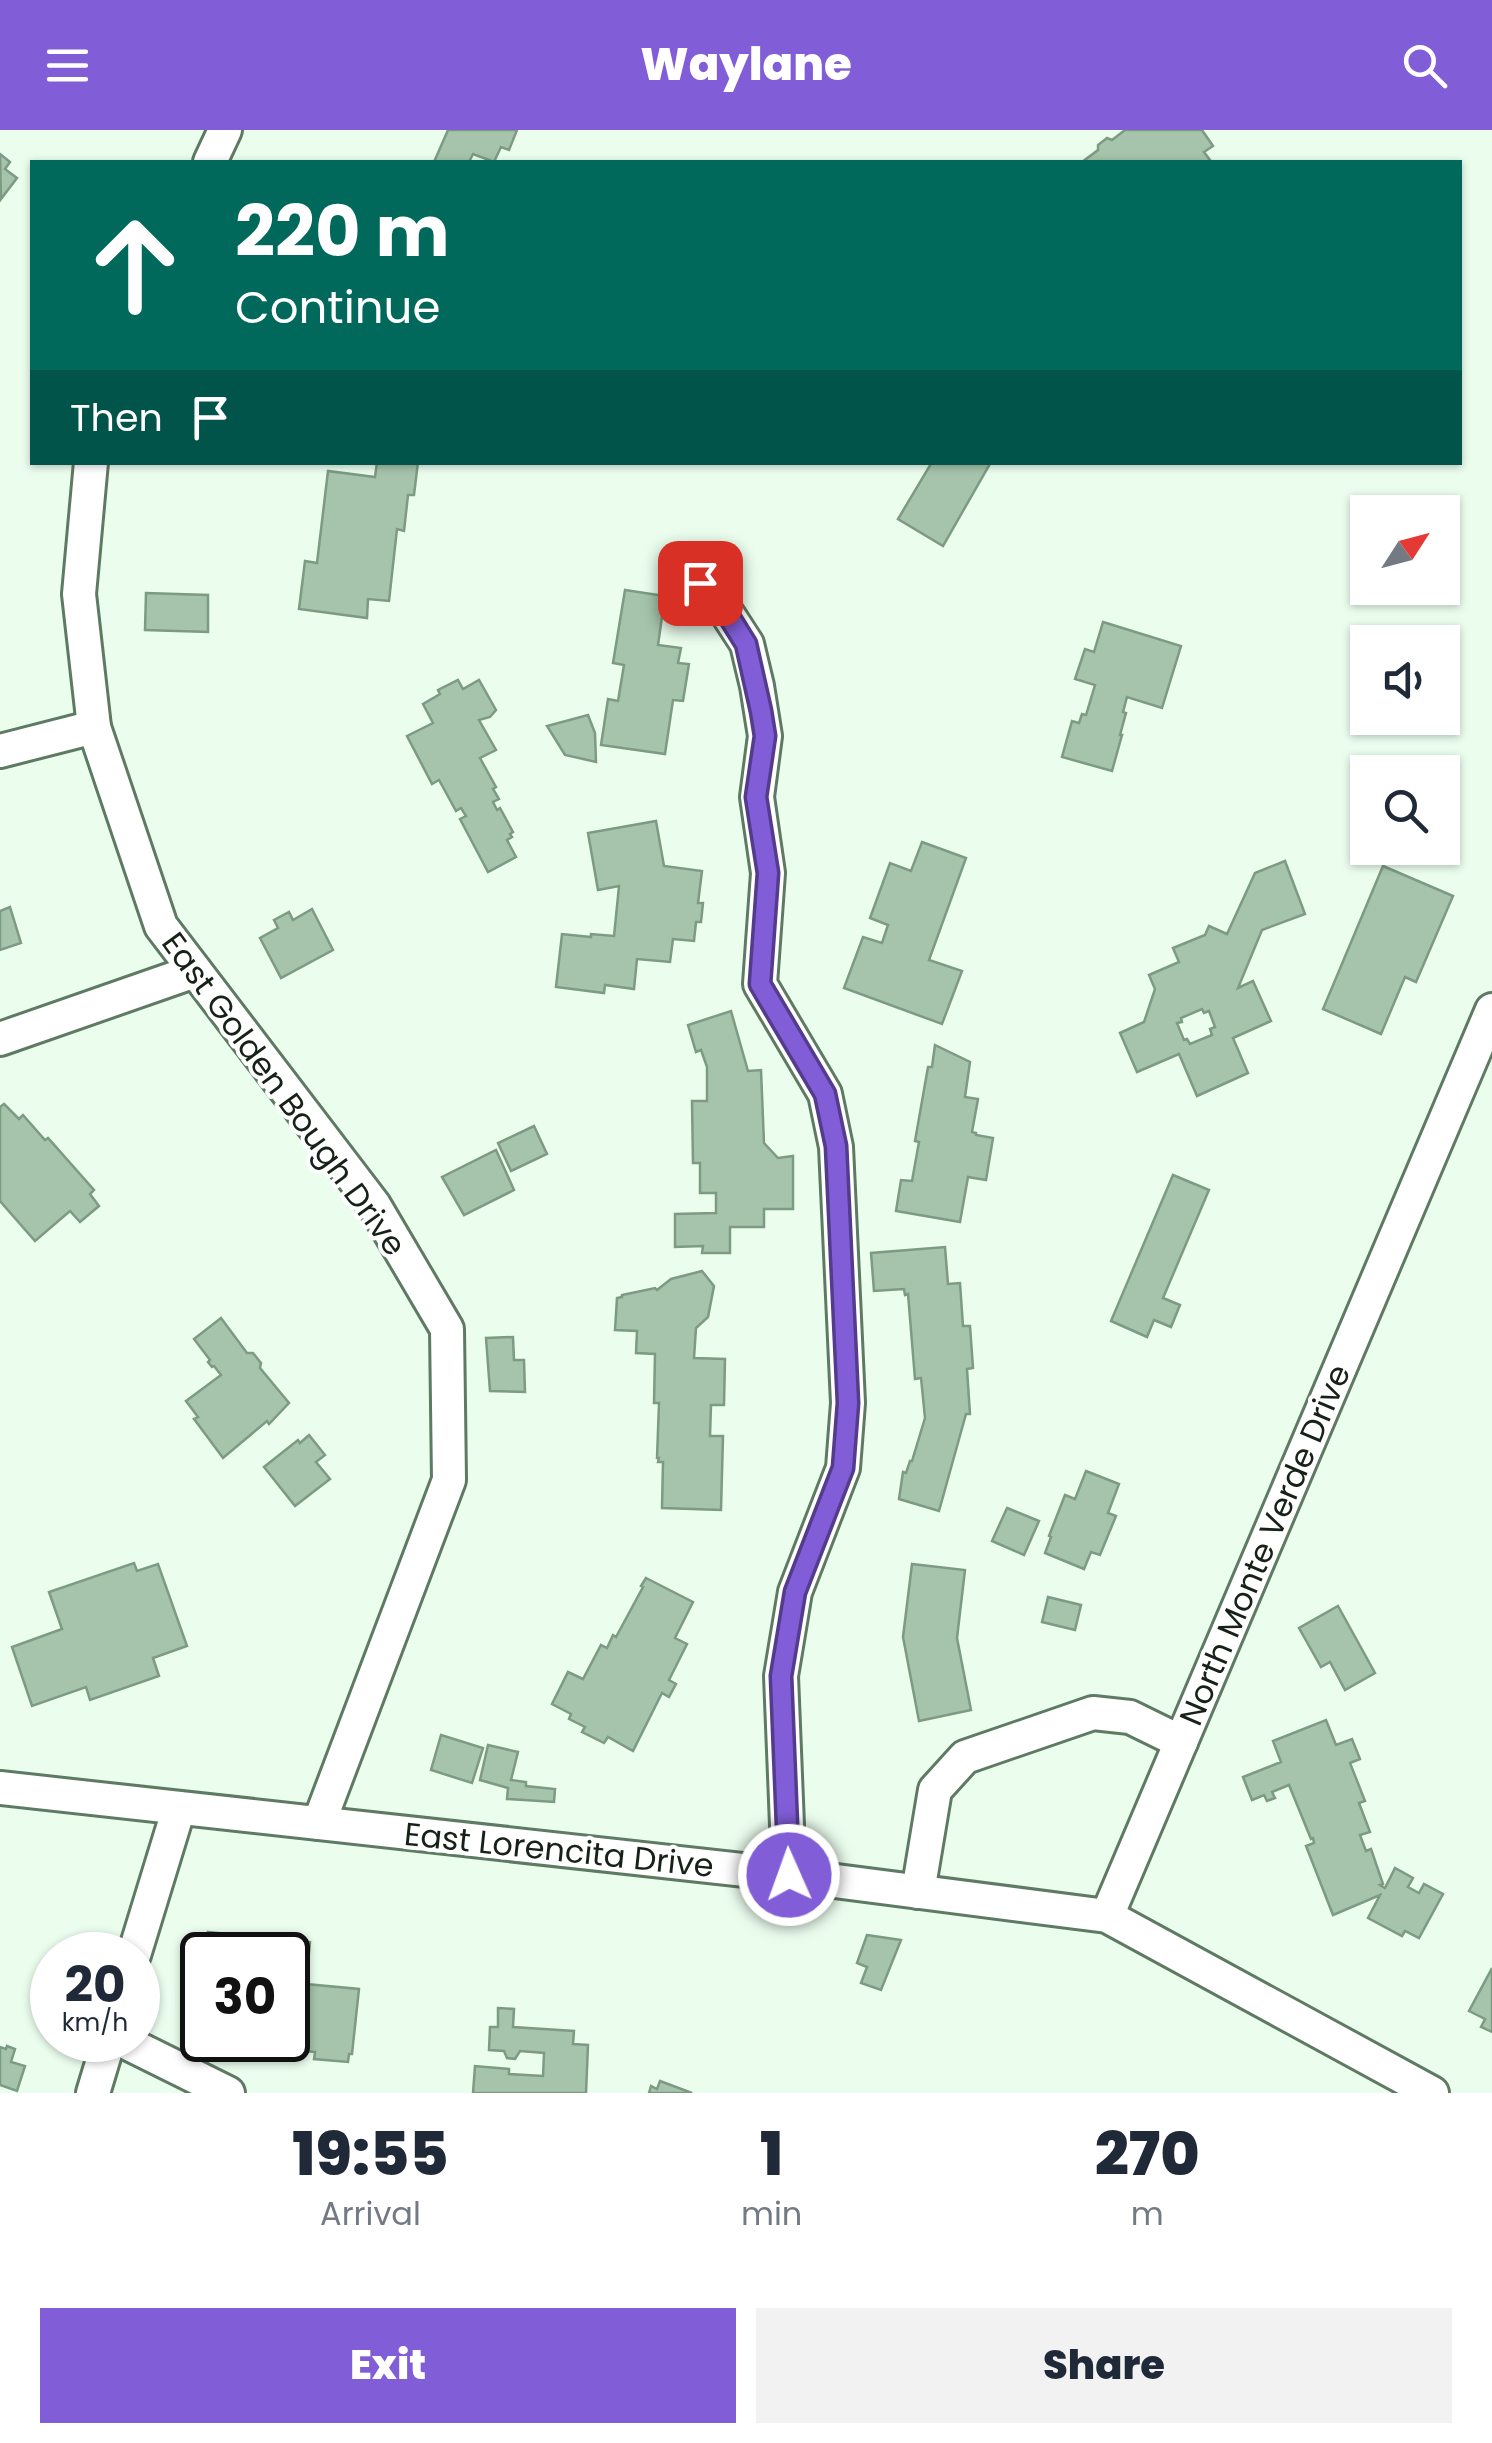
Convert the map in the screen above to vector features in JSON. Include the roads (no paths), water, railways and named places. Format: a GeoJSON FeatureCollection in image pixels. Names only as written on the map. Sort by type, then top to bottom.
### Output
{"type":"FeatureCollection","features":[{"type":"Feature","properties":{"kind":"street"},"geometry":{"type":"LineString","coordinates":[[211,160],[225,130]]}},
{"type":"Feature","properties":{"kind":"street","name":"East Golden Bough Drive"},"geometry":{"type":"LineString","coordinates":[[91,465],[80,594],[94,727],[161,926],[374,1205],[447,1329],[450,1480],[319,1823]]}},
{"type":"Feature","properties":{"kind":"street"},"geometry":{"type":"LineString","coordinates":[[700,583],[723,607],[746,644],[758,686],[765,736],[756,797],[768,873],[760,984],[825,1094],[836,1146],[848,1403],[843,1468],[795,1592],[781,1676],[789,1875]]}},
{"type":"Feature","properties":{"kind":"street"},"geometry":{"type":"LineString","coordinates":[[0,751],[94,727]]}},
{"type":"Feature","properties":{"kind":"street"},"geometry":{"type":"LineString","coordinates":[[0,1039],[196,970]]}},
{"type":"Feature","properties":{"kind":"street","name":"North Monte Verde Drive"},"geometry":{"type":"LineString","coordinates":[[1108,1916],[1492,1010]]}},
{"type":"Feature","properties":{"kind":"street"},"geometry":{"type":"LineString","coordinates":[[918,1892],[935,1790],[966,1757],[1093,1714],[1130,1717],[1182,1742]]}},
{"type":"Feature","properties":{"kind":"street","name":"East Lorencita Drive"},"geometry":{"type":"LineString","coordinates":[[0,1788],[789,1875],[1108,1916],[1432,2093]]}},
{"type":"Feature","properties":{"kind":"street"},"geometry":{"type":"LineString","coordinates":[[141,1932],[179,1808]]}},
{"type":"Feature","properties":{"kind":"street"},"geometry":{"type":"LineString","coordinates":[[160,2059],[228,2093]]}},
{"type":"Feature","properties":{"kind":"street"},"geometry":{"type":"LineString","coordinates":[[93,2093],[102,2062]]}}]}
